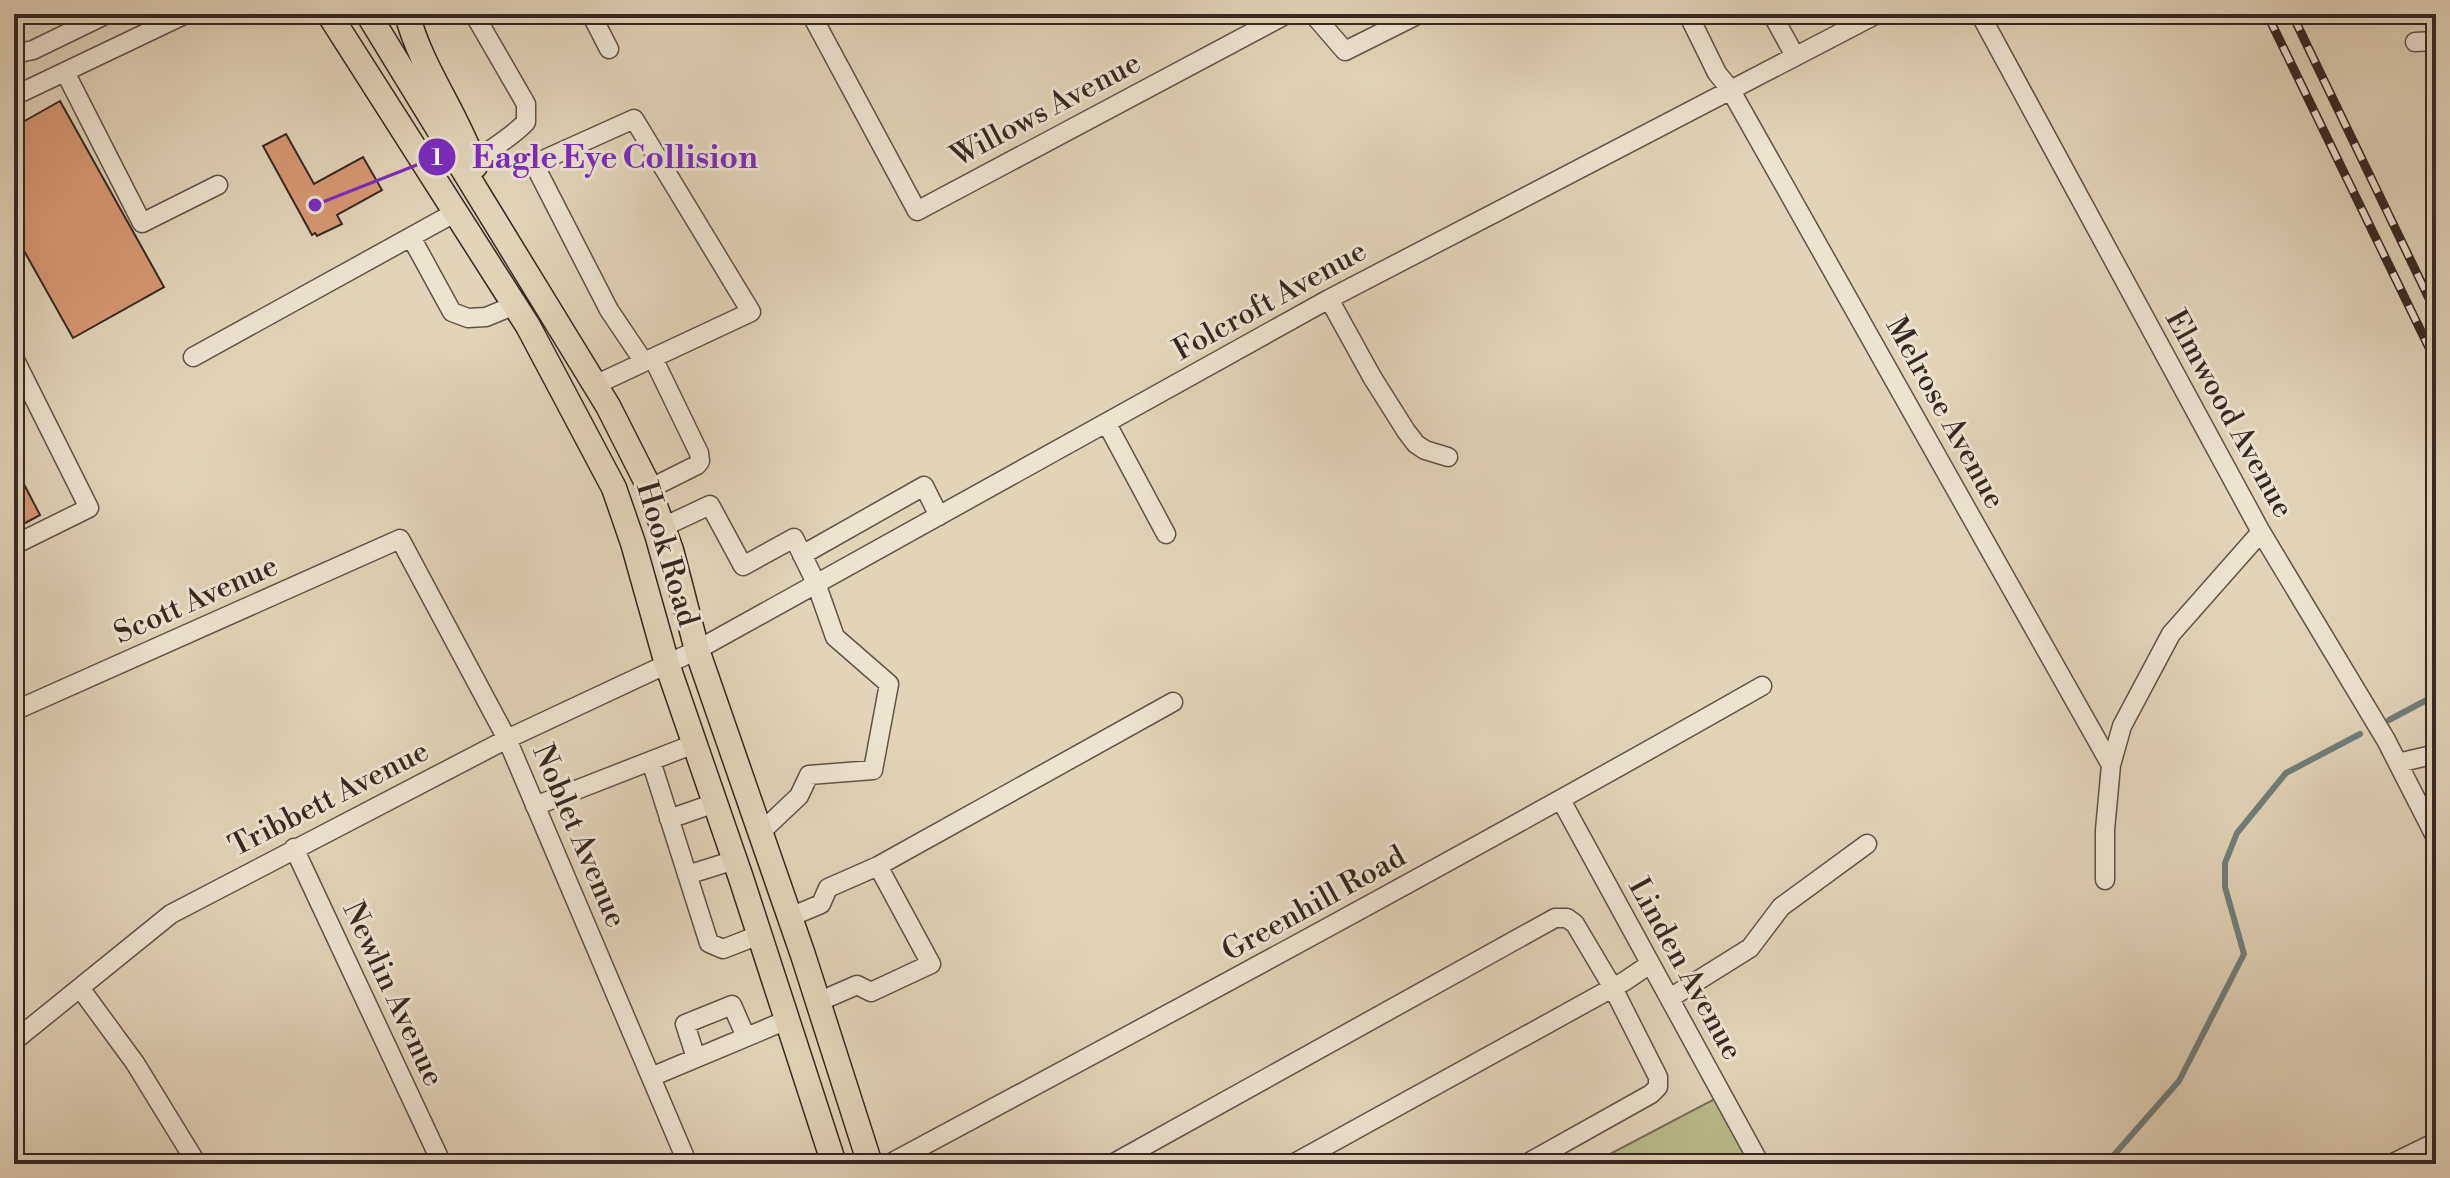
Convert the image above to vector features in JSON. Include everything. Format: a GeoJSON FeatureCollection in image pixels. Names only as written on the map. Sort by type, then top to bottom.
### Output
{"type":"FeatureCollection","features":[{"type":"Feature","properties":{"kind":"main road","name":"Hook Road"},"geometry":{"type":"LineString","coordinates":[[329,14],[515,305],[614,488],[667,664],[735,860],[834,1164]]}},
{"type":"Feature","properties":{"kind":"main road","name":"Hook Road"},"geometry":{"type":"LineString","coordinates":[[368,14],[595,385],[630,446],[649,489],[663,527],[697,650],[790,917],[870,1164]]}},
{"type":"Feature","properties":{"kind":"main road"},"geometry":{"type":"LineString","coordinates":[[407,14],[417,45],[460,126],[487,207]]}},
{"type":"Feature","properties":{"kind":"street"},"geometry":{"type":"LineString","coordinates":[[14,54],[33,50],[107,14]]}},
{"type":"Feature","properties":{"kind":"street"},"geometry":{"type":"LineString","coordinates":[[14,96],[186,14]]}},
{"type":"Feature","properties":{"kind":"street"},"geometry":{"type":"LineString","coordinates":[[474,14],[526,104],[526,122],[516,133],[474,163]]}},
{"type":"Feature","properties":{"kind":"street"},"geometry":{"type":"LineString","coordinates":[[591,14],[609,49]]}},
{"type":"Feature","properties":{"kind":"street","name":"Willows Avenue"},"geometry":{"type":"LineString","coordinates":[[811,14],[917,211],[1287,14]]}},
{"type":"Feature","properties":{"kind":"street"},"geometry":{"type":"LineString","coordinates":[[1313,14],[1345,51],[1419,14]]}},
{"type":"Feature","properties":{"kind":"street","name":"Melrose Avenue"},"geometry":{"type":"LineString","coordinates":[[1688,14],[1717,73],[1730,89],[2111,765]]}},
{"type":"Feature","properties":{"kind":"street"},"geometry":{"type":"LineString","coordinates":[[1772,14],[1795,56]]}},
{"type":"Feature","properties":{"kind":"street","name":"Folcroft Avenue"},"geometry":{"type":"LineString","coordinates":[[697,650],[1329,299],[1877,14]]}},
{"type":"Feature","properties":{"kind":"street","name":"Elmwood Avenue"},"geometry":{"type":"LineString","coordinates":[[1980,14],[2261,532],[2398,763],[2436,838]]}},
{"type":"Feature","properties":{"kind":"street"},"geometry":{"type":"LineString","coordinates":[[2415,42],[2436,41]]}},
{"type":"Feature","properties":{"kind":"street"},"geometry":{"type":"LineString","coordinates":[[65,72],[142,223],[218,185]]}},
{"type":"Feature","properties":{"kind":"street"},"geometry":{"type":"LineString","coordinates":[[595,385],[648,360],[751,312],[634,119],[534,164],[609,310],[648,360],[699,453],[697,465],[649,489]]}},
{"type":"Feature","properties":{"kind":"street"},"geometry":{"type":"LineString","coordinates":[[193,357],[456,212]]}},
{"type":"Feature","properties":{"kind":"street"},"geometry":{"type":"LineString","coordinates":[[411,237],[452,312],[468,318],[486,317],[515,305]]}},
{"type":"Feature","properties":{"kind":"street"},"geometry":{"type":"LineString","coordinates":[[1329,299],[1406,431],[1425,450],[1448,457]]}},
{"type":"Feature","properties":{"kind":"street"},"geometry":{"type":"LineString","coordinates":[[14,358],[89,508],[14,545]]}},
{"type":"Feature","properties":{"kind":"street"},"geometry":{"type":"LineString","coordinates":[[1107,424],[1166,534]]}},
{"type":"Feature","properties":{"kind":"street"},"geometry":{"type":"LineString","coordinates":[[802,555],[924,486],[939,516]]}},
{"type":"Feature","properties":{"kind":"street"},"geometry":{"type":"LineString","coordinates":[[663,527],[710,505],[743,566],[794,538],[816,583],[835,637],[889,684],[873,770],[809,775],[799,796],[760,833]]}},
{"type":"Feature","properties":{"kind":"street"},"geometry":{"type":"LineString","coordinates":[[2105,880],[2105,830],[2111,765],[2122,726],[2171,634],[2261,532]]}},
{"type":"Feature","properties":{"kind":"street","name":"Scott Avenue"},"geometry":{"type":"LineString","coordinates":[[14,711],[400,539]]}},
{"type":"Feature","properties":{"kind":"street","name":"Noblet Avenue"},"geometry":{"type":"LineString","coordinates":[[400,539],[507,739],[684,1155],[685,1164]]}},
{"type":"Feature","properties":{"kind":"street","name":"Tribbett Avenue"},"geometry":{"type":"LineString","coordinates":[[14,1041],[171,914],[507,739],[697,650]]}},
{"type":"Feature","properties":{"kind":"street","name":"Greenhill Road"},"geometry":{"type":"LineString","coordinates":[[889,1164],[1217,989],[1762,686]]}},
{"type":"Feature","properties":{"kind":"street"},"geometry":{"type":"LineString","coordinates":[[790,917],[821,904],[828,888],[878,866],[1173,702]]}},
{"type":"Feature","properties":{"kind":"street"},"geometry":{"type":"LineString","coordinates":[[535,806],[694,744]]}},
{"type":"Feature","properties":{"kind":"street"},"geometry":{"type":"LineString","coordinates":[[2398,763],[2436,754]]}},
{"type":"Feature","properties":{"kind":"street"},"geometry":{"type":"LineString","coordinates":[[651,761],[709,943],[723,949],[759,935]]}},
{"type":"Feature","properties":{"kind":"street","name":"Linden Avenue"},"geometry":{"type":"LineString","coordinates":[[1561,800],[1760,1164]]}},
{"type":"Feature","properties":{"kind":"street"},"geometry":{"type":"LineString","coordinates":[[669,819],[715,803]]}},
{"type":"Feature","properties":{"kind":"street"},"geometry":{"type":"LineString","coordinates":[[1670,998],[1750,948],[1781,907],[1867,844]]}},
{"type":"Feature","properties":{"kind":"street","name":"Newlin Avenue"},"geometry":{"type":"LineString","coordinates":[[294,848],[442,1164]]}},
{"type":"Feature","properties":{"kind":"street"},"geometry":{"type":"LineString","coordinates":[[687,875],[735,860]]}},
{"type":"Feature","properties":{"kind":"street"},"geometry":{"type":"LineString","coordinates":[[818,1002],[857,985],[871,992],[931,964],[878,866]]}},
{"type":"Feature","properties":{"kind":"street"},"geometry":{"type":"LineString","coordinates":[[1112,1164],[1555,918],[1567,918],[1575,924],[1613,988],[1658,1077],[1658,1087],[1651,1094],[1526,1164]]}},
{"type":"Feature","properties":{"kind":"street"},"geometry":{"type":"LineString","coordinates":[[1293,1164],[1613,988],[1650,964]]}},
{"type":"Feature","properties":{"kind":"street"},"geometry":{"type":"LineString","coordinates":[[80,988],[135,1063],[197,1164]]}},
{"type":"Feature","properties":{"kind":"street"},"geometry":{"type":"LineString","coordinates":[[696,1058],[685,1024],[732,1005],[746,1037]]}},
{"type":"Feature","properties":{"kind":"street"},"geometry":{"type":"LineString","coordinates":[[651,1077],[787,1020]]}},
{"type":"Feature","properties":{"kind":"street"},"geometry":{"type":"LineString","coordinates":[[2391,1164],[2436,1142]]}},
{"type":"Feature","properties":{"kind":"green space"},"geometry":{"type":"Polygon","coordinates":[[[1722,1095],[1759,1164],[1591,1164],[1722,1095]]]}},
{"type":"Feature","properties":{"kind":"building"},"geometry":{"type":"Polygon","coordinates":[[[60,101],[164,287],[73,338],[14,233],[14,127],[60,101]]]}},
{"type":"Feature","properties":{"kind":"building"},"geometry":{"type":"Polygon","coordinates":[[[286,134],[314,184],[363,157],[382,190],[337,215],[342,224],[317,236],[315,233],[312,235],[263,146],[286,134]]]}},
{"type":"Feature","properties":{"kind":"building"},"geometry":{"type":"Polygon","coordinates":[[[14,465],[40,515],[14,529],[14,465]]]}},
{"type":"Feature","properties":{"kind":"waterway"},"geometry":{"type":"LineString","coordinates":[[2389,720],[2436,695]]}},
{"type":"Feature","properties":{"kind":"waterway"},"geometry":{"type":"LineString","coordinates":[[2106,1164],[2179,1081],[2244,954],[2225,887],[2225,863],[2237,833],[2286,773],[2360,734]]}},
{"type":"Feature","properties":{"kind":"railway"},"geometry":{"type":"LineString","coordinates":[[2267,14],[2436,362]]}},
{"type":"Feature","properties":{"kind":"railway"},"geometry":{"type":"LineString","coordinates":[[2292,14],[2436,313]]}},
{"type":"Feature","properties":{"kind":"place","name":"Eagle Eye Collision"},"geometry":{"type":"Point","coordinates":[315,205]}}]}
